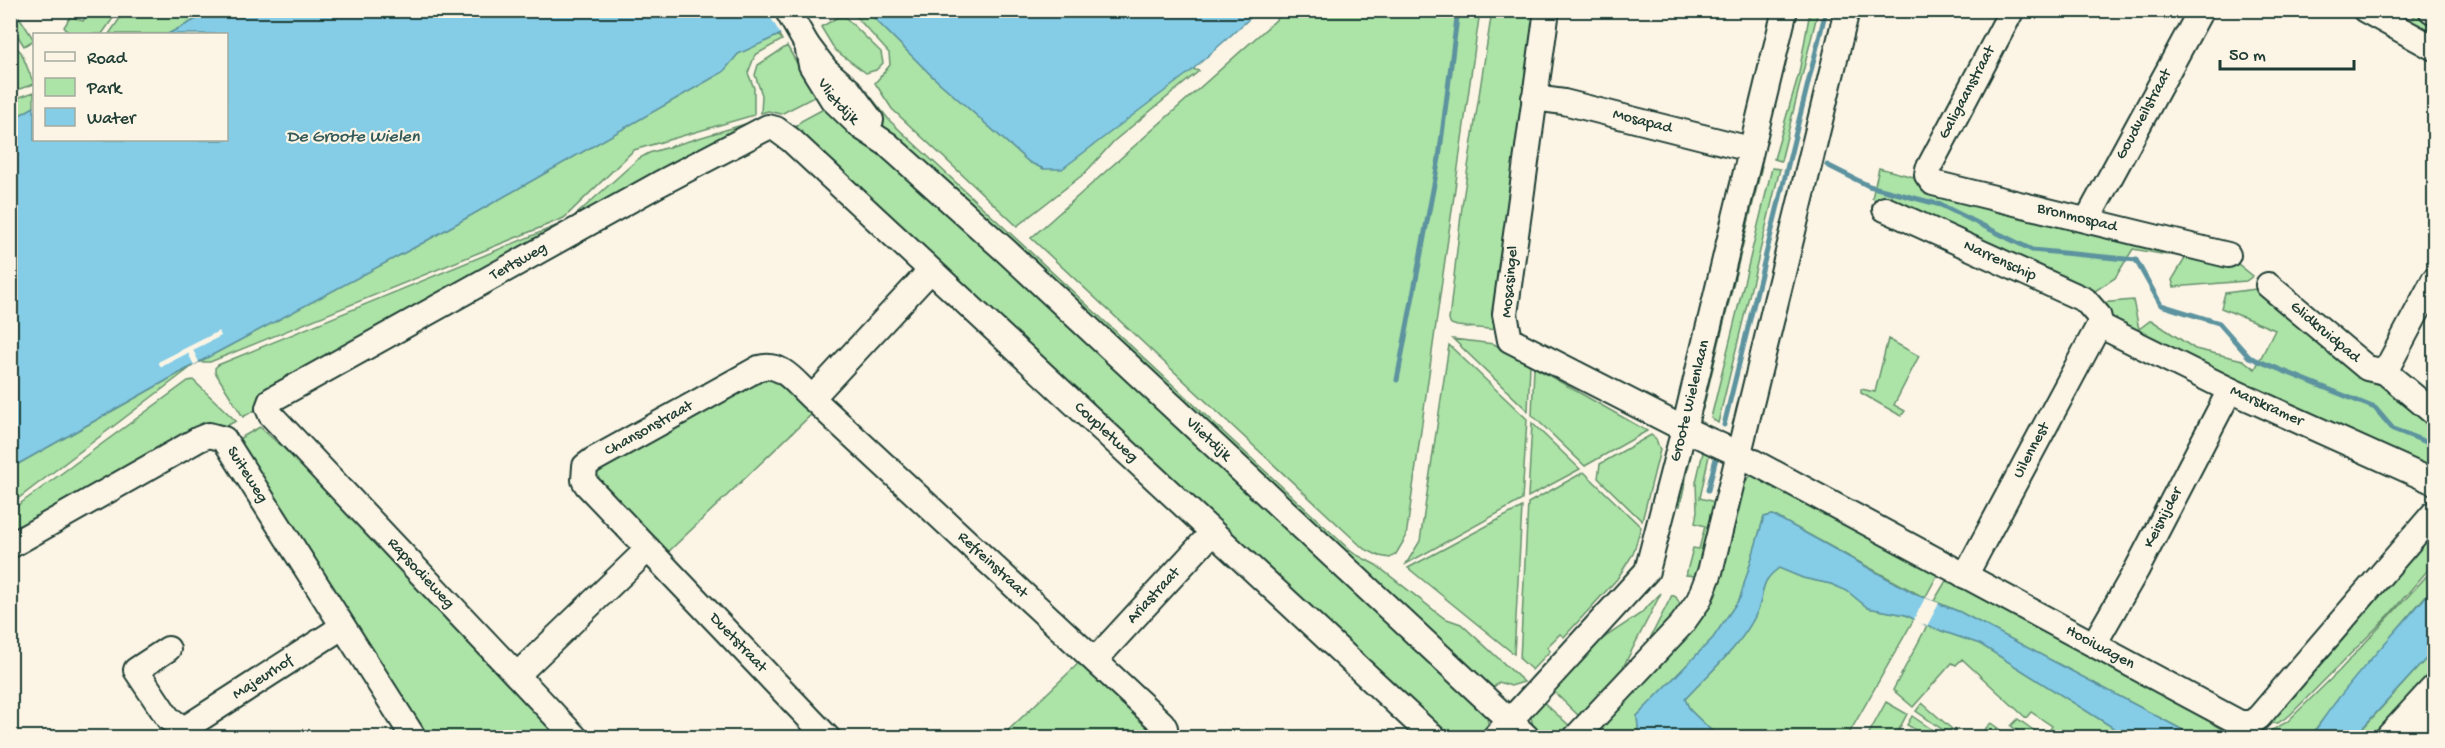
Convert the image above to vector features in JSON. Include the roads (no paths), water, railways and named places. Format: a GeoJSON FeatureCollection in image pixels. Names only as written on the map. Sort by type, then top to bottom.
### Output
{"type":"FeatureCollection","features":[{"type":"Feature","properties":{"kind":"street","name":"Vlietdijk"},"geometry":{"type":"LineString","coordinates":[[787,10],[807,45],[812,64],[832,99],[861,127],[887,144],[1006,251],[1502,729],[1528,738]]}},
{"type":"Feature","properties":{"kind":"street","name":"Mosasingel"},"geometry":{"type":"LineString","coordinates":[[1547,10],[1505,314],[1510,340],[1693,433]]}},
{"type":"Feature","properties":{"kind":"street","name":"Groote Wielenlaan"},"geometry":{"type":"LineString","coordinates":[[1502,729],[1647,571],[1693,433],[1750,149],[1785,10]]}},
{"type":"Feature","properties":{"kind":"street"},"geometry":{"type":"LineString","coordinates":[[1575,738],[1682,624],[1699,600],[1710,572],[1847,10]]}},
{"type":"Feature","properties":{"kind":"street","name":"Galigaanstraat"},"geometry":{"type":"LineString","coordinates":[[1927,175],[1928,169],[2012,10]]}},
{"type":"Feature","properties":{"kind":"street","name":"Goudveilstraat"},"geometry":{"type":"LineString","coordinates":[[2087,220],[2201,10]]}},
{"type":"Feature","properties":{"kind":"street"},"geometry":{"type":"LineString","coordinates":[[2365,10],[2434,48]]}},
{"type":"Feature","properties":{"kind":"street","name":"Mosapad"},"geometry":{"type":"LineString","coordinates":[[1534,98],[1564,102],[1750,149]]}},
{"type":"Feature","properties":{"kind":"street","name":"Tertsweg"},"geometry":{"type":"LineString","coordinates":[[268,408],[270,400],[280,394],[669,179],[760,130],[768,127],[776,129]]}},
{"type":"Feature","properties":{"kind":"street","name":"Coupletweg"},"geometry":{"type":"LineString","coordinates":[[776,129],[791,140],[1434,738]]}},
{"type":"Feature","properties":{"kind":"street","name":"Bronmospad"},"geometry":{"type":"LineString","coordinates":[[1927,175],[1932,183],[2228,255]]}},
{"type":"Feature","properties":{"kind":"street","name":"Narrenschip"},"geometry":{"type":"LineString","coordinates":[[1885,209],[2085,300],[2098,315],[2101,326]]}},
{"type":"Feature","properties":{"kind":"street"},"geometry":{"type":"LineString","coordinates":[[812,398],[930,271]]}},
{"type":"Feature","properties":{"kind":"street"},"geometry":{"type":"LineString","coordinates":[[2385,372],[2434,280]]}},
{"type":"Feature","properties":{"kind":"street","name":"Glidkruidpad"},"geometry":{"type":"LineString","coordinates":[[2268,285],[2367,368],[2385,372],[2434,413]]}},
{"type":"Feature","properties":{"kind":"street","name":"Marskramer"},"geometry":{"type":"LineString","coordinates":[[2101,326],[2230,390],[2434,482]]}},
{"type":"Feature","properties":{"kind":"street","name":"Uilennest"},"geometry":{"type":"LineString","coordinates":[[1965,576],[2097,329],[2101,326]]}},
{"type":"Feature","properties":{"kind":"street","name":"Chansonstraat"},"geometry":{"type":"LineString","coordinates":[[648,549],[587,485],[584,480],[585,466],[766,365],[782,370],[812,398]]}},
{"type":"Feature","properties":{"kind":"street","name":"Keisnijder"},"geometry":{"type":"LineString","coordinates":[[2094,644],[2137,569],[2230,390]]}},
{"type":"Feature","properties":{"kind":"street","name":"Refreinstraat"},"geometry":{"type":"LineString","coordinates":[[812,398],[1162,723],[1166,737]]}},
{"type":"Feature","properties":{"kind":"street","name":"Rapsodieweg"},"geometry":{"type":"LineString","coordinates":[[268,408],[271,416],[576,738]]}},
{"type":"Feature","properties":{"kind":"street","name":"Hooiwagen"},"geometry":{"type":"LineString","coordinates":[[1693,433],[1739,454],[2240,723],[2251,723],[2434,513]]}},
{"type":"Feature","properties":{"kind":"street","name":"Suiteweg"},"geometry":{"type":"LineString","coordinates":[[10,546],[199,439],[209,435],[216,436],[224,439],[231,449],[342,627]]}},
{"type":"Feature","properties":{"kind":"street","name":"Ariastraat"},"geometry":{"type":"LineString","coordinates":[[1095,660],[1212,533]]}},
{"type":"Feature","properties":{"kind":"street"},"geometry":{"type":"LineString","coordinates":[[517,675],[648,549]]}},
{"type":"Feature","properties":{"kind":"street","name":"Duetstraat"},"geometry":{"type":"LineString","coordinates":[[648,549],[828,738]]}},
{"type":"Feature","properties":{"kind":"street"},"geometry":{"type":"LineString","coordinates":[[342,627],[414,738]]}},
{"type":"Feature","properties":{"kind":"street","name":"Majeurhof"},"geometry":{"type":"LineString","coordinates":[[187,734],[342,627]]}},
{"type":"Feature","properties":{"kind":"street"},"geometry":{"type":"LineString","coordinates":[[168,649],[136,670],[168,718],[187,734]]}},
{"type":"Feature","properties":{"kind":"street"},"geometry":{"type":"LineString","coordinates":[[2387,738],[2434,687]]}},
{"type":"Feature","properties":{"kind":"street"},"geometry":{"type":"LineString","coordinates":[[2413,738],[2434,715]]}},
{"type":"Feature","properties":{"kind":"water","name":"De Groote Wielen"},"geometry":{"type":"Polygon","coordinates":[[[212,11],[824,11],[738,54],[723,72],[419,245],[199,362],[11,468],[11,120],[33,108],[33,141],[228,141],[228,33],[170,33],[212,11]]]}},
{"type":"Feature","properties":{"kind":"water"},"geometry":{"type":"Polygon","coordinates":[[[867,11],[1258,11],[1191,71],[1062,169],[1044,169],[1029,162],[932,76],[867,11]]]}},
{"type":"Feature","properties":{"kind":"water"},"geometry":{"type":"Polygon","coordinates":[[[1773,515],[1917,595],[1960,612],[2196,737],[2128,737],[1980,644],[1927,626],[1906,615],[1868,608],[1847,591],[1779,568],[1765,583],[1760,605],[1744,635],[1685,699],[1690,710],[1718,737],[1639,737],[1637,716],[1713,638],[1740,598],[1764,517],[1773,515]]]}},
{"type":"Feature","properties":{"kind":"water"},"geometry":{"type":"Polygon","coordinates":[[[2434,587],[2434,650],[2354,737],[2311,737],[2354,679],[2434,587]]]}},
{"type":"Feature","properties":{"kind":"waterway"},"geometry":{"type":"LineString","coordinates":[[1397,380],[1439,158],[1458,10]]}},
{"type":"Feature","properties":{"kind":"waterway"},"geometry":{"type":"LineString","coordinates":[[1724,425],[1826,10]]}},
{"type":"Feature","properties":{"kind":"waterway"},"geometry":{"type":"LineString","coordinates":[[1827,165],[1869,186],[1941,205],[2032,250],[2136,260],[2161,305],[2219,323],[2249,357],[2375,408],[2393,429],[2434,445]]}},
{"type":"Feature","properties":{"kind":"waterway"},"geometry":{"type":"LineString","coordinates":[[1708,490],[1716,458]]}}]}
